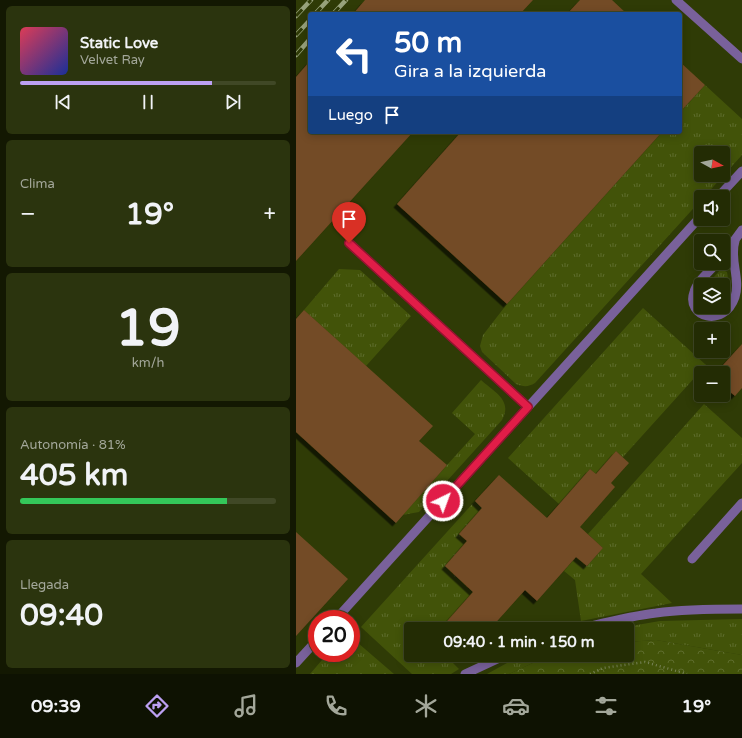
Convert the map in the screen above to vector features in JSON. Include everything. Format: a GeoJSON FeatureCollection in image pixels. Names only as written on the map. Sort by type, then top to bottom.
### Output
{"type":"FeatureCollection","features":[{"type":"Feature","properties":{"kind":"lane"},"geometry":{"type":"LineString","coordinates":[[676,0],[742,59]]}},
{"type":"Feature","properties":{"kind":"lane"},"geometry":{"type":"LineString","coordinates":[[724,190],[742,171]]}},
{"type":"Feature","properties":{"kind":"lane"},"geometry":{"type":"LineString","coordinates":[[344,610],[694,224]]}},
{"type":"Feature","properties":{"kind":"lane"},"geometry":{"type":"LineString","coordinates":[[730,246],[742,230]]}},
{"type":"Feature","properties":{"kind":"lane"},"geometry":{"type":"LineString","coordinates":[[711,270],[696,286],[692,296],[694,306],[709,317],[719,315],[724,312],[735,298],[736,286],[732,252],[734,241]]}},
{"type":"Feature","properties":{"kind":"lane"},"geometry":{"type":"LineString","coordinates":[[349,243],[528,407]]}},
{"type":"Feature","properties":{"kind":"lane"},"geometry":{"type":"LineString","coordinates":[[692,559],[742,503]]}},
{"type":"Feature","properties":{"kind":"lane"},"geometry":{"type":"LineString","coordinates":[[606,622],[656,612],[694,609],[742,608]]}},
{"type":"Feature","properties":{"kind":"lane"},"geometry":{"type":"LineString","coordinates":[[296,663],[308,650]]}},
{"type":"Feature","properties":{"kind":"lane"},"geometry":{"type":"LineString","coordinates":[[465,674],[491,662]]}},
{"type":"Feature","properties":{"kind":"path"},"geometry":{"type":"LineString","coordinates":[[590,674],[603,668],[645,662],[687,674]]}},
{"type":"Feature","properties":{"kind":"green space"},"geometry":{"type":"Polygon","coordinates":[[[705,85],[742,119],[742,155],[730,168],[730,146],[694,146],[694,182],[718,182],[710,190],[694,190],[694,208],[535,383],[526,386],[516,384],[482,352],[480,346],[483,335],[507,304],[660,134],[682,134],[682,110],[705,85]]]}},
{"type":"Feature","properties":{"kind":"green space"},"geometry":{"type":"Polygon","coordinates":[[[339,269],[360,270],[411,316],[366,366],[304,310],[339,269]]]}},
{"type":"Feature","properties":{"kind":"green space"},"geometry":{"type":"Polygon","coordinates":[[[720,270],[727,272],[728,278],[713,278],[720,270]]]}},
{"type":"Feature","properties":{"kind":"green space"},"geometry":{"type":"Polygon","coordinates":[[[643,308],[694,354],[694,358],[698,358],[706,365],[694,366],[694,378],[623,457],[616,451],[596,474],[590,469],[559,504],[508,458],[643,308]]]}},
{"type":"Feature","properties":{"kind":"green space"},"geometry":{"type":"Polygon","coordinates":[[[481,380],[504,402],[505,413],[502,420],[419,512],[402,515],[475,434],[452,413],[481,380]]]}},
{"type":"Feature","properties":{"kind":"green space"},"geometry":{"type":"Polygon","coordinates":[[[704,404],[742,438],[742,463],[641,574],[672,603],[581,621],[575,580],[564,571],[576,557],[587,566],[603,548],[588,534],[704,404]]]}},
{"type":"Feature","properties":{"kind":"green space"},"geometry":{"type":"Polygon","coordinates":[[[475,501],[482,508],[459,534],[467,541],[445,566],[473,592],[446,622],[404,622],[404,662],[452,662],[459,669],[451,674],[412,674],[361,627],[475,501]]]}},
{"type":"Feature","properties":{"kind":"green space"},"geometry":{"type":"Polygon","coordinates":[[[742,619],[742,655],[656,640],[634,642],[634,626],[660,621],[742,619]]]}},
{"type":"Feature","properties":{"kind":"green space"},"geometry":{"type":"Polygon","coordinates":[[[656,640],[742,655],[742,674],[509,674],[535,662],[634,662],[634,642],[656,640]]]}},
{"type":"Feature","properties":{"kind":"green space"},"geometry":{"type":"Polygon","coordinates":[[[360,645],[394,674],[310,674],[320,662],[360,662],[360,645]]]}},
{"type":"Feature","properties":{"kind":"green space"},"geometry":{"type":"Polygon","coordinates":[[[535,662],[509,674],[487,674],[507,663],[535,662]]]}},
{"type":"Feature","properties":{"kind":"building"},"geometry":{"type":"Polygon","coordinates":[[[365,0],[533,0],[522,12],[355,12],[365,0]]]}},
{"type":"Feature","properties":{"kind":"building"},"geometry":{"type":"Polygon","coordinates":[[[580,0],[612,0],[625,12],[569,12],[580,0]]]}},
{"type":"Feature","properties":{"kind":"building"},"geometry":{"type":"Polygon","coordinates":[[[308,63],[308,134],[411,134],[296,261],[296,77],[308,63]]]}},
{"type":"Feature","properties":{"kind":"building"},"geometry":{"type":"Polygon","coordinates":[[[682,64],[705,85],[682,110],[682,64]]]}},
{"type":"Feature","properties":{"kind":"building"},"geometry":{"type":"Polygon","coordinates":[[[459,134],[660,134],[507,304],[397,204],[459,134]]]}},
{"type":"Feature","properties":{"kind":"building"},"geometry":{"type":"Polygon","coordinates":[[[304,310],[433,426],[419,441],[447,465],[396,523],[296,432],[296,319],[304,310]]]}},
{"type":"Feature","properties":{"kind":"building"},"geometry":{"type":"Polygon","coordinates":[[[742,344],[742,388],[735,396],[730,392],[730,366],[723,366],[742,344]]]}},
{"type":"Feature","properties":{"kind":"building"},"geometry":{"type":"Polygon","coordinates":[[[616,451],[629,463],[611,483],[615,487],[580,527],[603,548],[587,566],[576,557],[537,601],[525,590],[496,622],[446,622],[473,592],[445,566],[467,541],[459,534],[482,508],[475,501],[499,475],[547,518],[590,469],[596,474],[616,451]]]}},
{"type":"Feature","properties":{"kind":"building"},"geometry":{"type":"Polygon","coordinates":[[[296,532],[348,579],[320,610],[308,610],[308,623],[296,636],[296,532]]]}},
{"type":"Feature","properties":{"kind":"railway"},"geometry":{"type":"LineString","coordinates":[[296,16],[311,0]]}},
{"type":"Feature","properties":{"kind":"railway"},"geometry":{"type":"LineString","coordinates":[[317,12],[328,0]]}},
{"type":"Feature","properties":{"kind":"railway"},"geometry":{"type":"LineString","coordinates":[[335,12],[346,0]]}},
{"type":"Feature","properties":{"kind":"railway"},"geometry":{"type":"LineString","coordinates":[[296,35],[308,22]]}},
{"type":"Feature","properties":{"kind":"railway"},"geometry":{"type":"LineString","coordinates":[[296,55],[308,41]]}},
{"type":"Feature","properties":{"kind":"route"},"geometry":{"type":"LineString","coordinates":[[349,243],[528,407],[443,501]]}}]}
